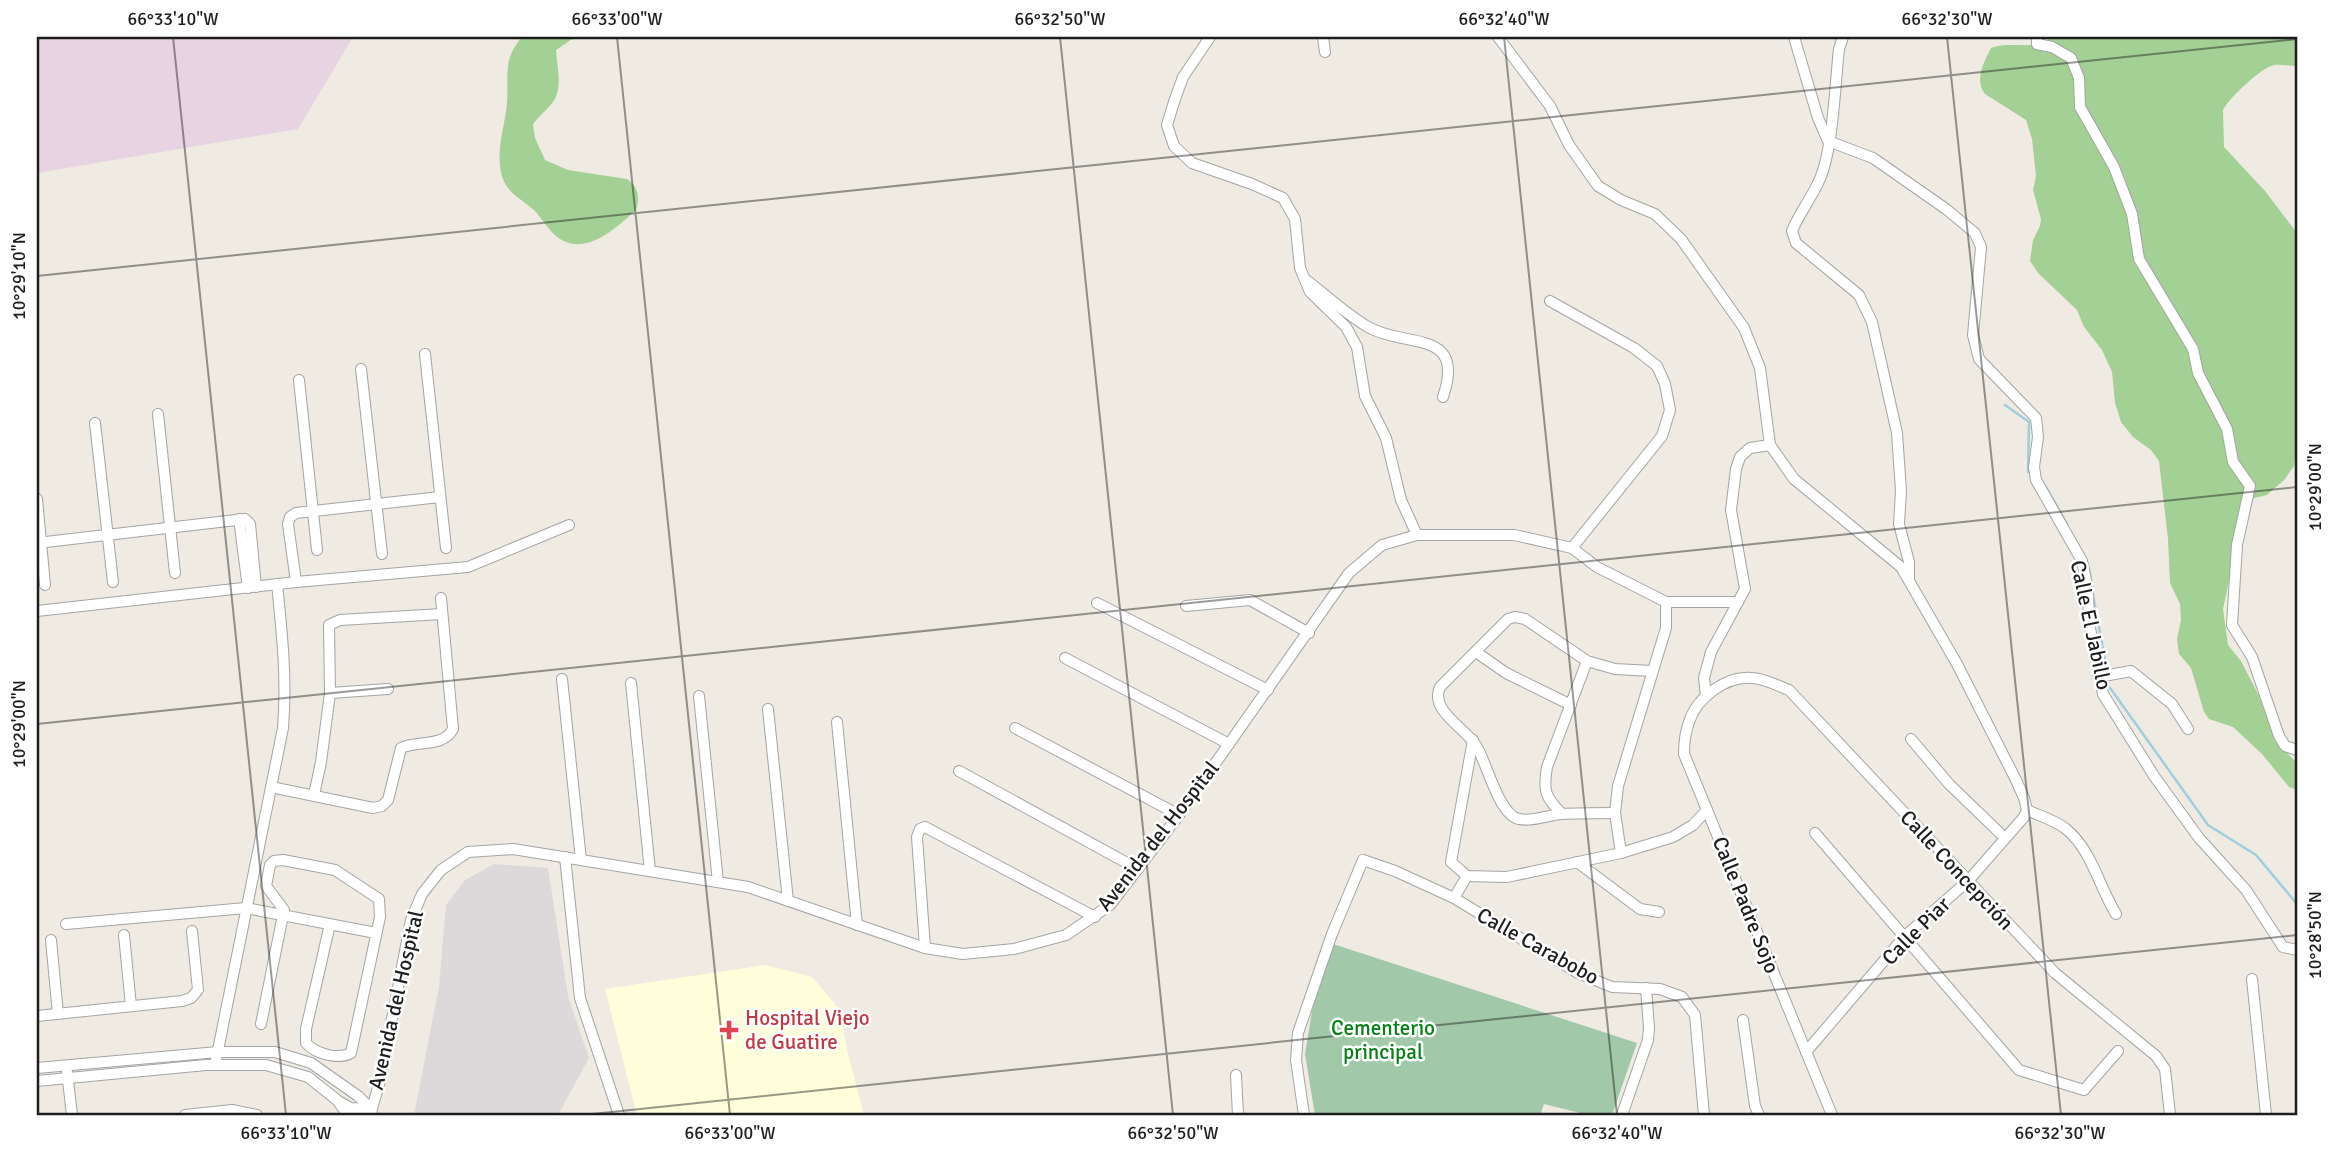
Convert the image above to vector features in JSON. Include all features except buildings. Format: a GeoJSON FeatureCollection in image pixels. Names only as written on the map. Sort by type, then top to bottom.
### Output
{"type":"FeatureCollection","features":[{"type":"Feature","properties":{"kind":"street"},"geometry":{"type":"LineString","coordinates":[[1210,37],[1183,77],[1174,102],[1167,125],[1174,146],[1192,163],[1283,198],[1295,219],[1300,268],[1310,292],[1346,327],[1357,347],[1365,396],[1386,438],[1401,500],[1417,535]]}},
{"type":"Feature","properties":{"kind":"street"},"geometry":{"type":"LineString","coordinates":[[1322,37],[1325,52]]}},
{"type":"Feature","properties":{"kind":"street"},"geometry":{"type":"LineString","coordinates":[[1498,37],[1550,106],[1569,145],[1598,186],[1621,200],[1655,214],[1681,239],[1744,328],[1760,368],[1770,445],[1794,479],[1901,567],[1962,675],[2020,789],[2026,810],[2057,823],[2076,838],[2116,914]]}},
{"type":"Feature","properties":{"kind":"street"},"geometry":{"type":"LineString","coordinates":[[1794,37],[1818,118],[1828,141]]}},
{"type":"Feature","properties":{"kind":"street"},"geometry":{"type":"LineString","coordinates":[[1843,37],[1839,49],[1828,141],[1819,182],[1792,231],[1796,243],[1859,295],[1872,322],[1897,433],[1901,491],[1899,524],[1909,562],[1909,581]]}},
{"type":"Feature","properties":{"kind":"street"},"geometry":{"type":"LineString","coordinates":[[2037,37],[2037,44],[2052,47],[2071,58],[2079,78],[2080,107],[2114,167],[2132,214],[2139,259],[2193,349],[2198,373],[2227,429],[2233,462],[2250,486],[2237,545],[2232,625],[2252,657],[2279,736],[2285,746],[2297,750]]}},
{"type":"Feature","properties":{"kind":"street","name":"Calle El Jabillo"},"geometry":{"type":"LineString","coordinates":[[1828,141],[1872,158],[1946,209],[1975,233],[1981,247],[1973,335],[1979,359],[2036,418],[2036,480],[2082,561],[2088,590],[2089,623],[2103,694],[2154,776],[2192,828],[2246,890],[2283,947],[2297,950]]}},
{"type":"Feature","properties":{"kind":"street"},"geometry":{"type":"LineString","coordinates":[[1305,279],[1370,328],[1423,341],[1439,348],[1448,364],[1448,381],[1443,397]]}},
{"type":"Feature","properties":{"kind":"street"},"geometry":{"type":"LineString","coordinates":[[1550,301],[1634,348],[1657,366],[1665,384],[1670,410],[1662,436],[1572,548]]}},
{"type":"Feature","properties":{"kind":"street"},"geometry":{"type":"LineString","coordinates":[[425,354],[446,548]]}},
{"type":"Feature","properties":{"kind":"street"},"geometry":{"type":"LineString","coordinates":[[361,369],[382,554]]}},
{"type":"Feature","properties":{"kind":"street"},"geometry":{"type":"LineString","coordinates":[[299,380],[317,550]]}},
{"type":"Feature","properties":{"kind":"street"},"geometry":{"type":"LineString","coordinates":[[158,414],[175,573]]}},
{"type":"Feature","properties":{"kind":"street"},"geometry":{"type":"LineString","coordinates":[[95,424],[113,582]]}},
{"type":"Feature","properties":{"kind":"street"},"geometry":{"type":"LineString","coordinates":[[1706,696],[1704,678],[1711,652],[1745,589],[1731,510],[1740,457],[1750,448],[1770,445]]}},
{"type":"Feature","properties":{"kind":"street"},"geometry":{"type":"LineString","coordinates":[[296,582],[288,524],[290,517],[296,513],[440,497]]}},
{"type":"Feature","properties":{"kind":"street"},"geometry":{"type":"LineString","coordinates":[[37,499],[39,542],[46,585]]}},
{"type":"Feature","properties":{"kind":"street"},"geometry":{"type":"LineString","coordinates":[[39,542],[240,519],[252,587]]}},
{"type":"Feature","properties":{"kind":"street"},"geometry":{"type":"LineString","coordinates":[[37,611],[296,582],[468,567],[569,525]]}},
{"type":"Feature","properties":{"kind":"street","name":"Avenida del Hospital"},"geometry":{"type":"LineString","coordinates":[[337,1100],[350,1108],[371,1113],[380,1081],[411,920],[422,894],[441,870],[468,852],[513,849],[748,887],[925,948],[963,954],[1014,949],[1066,935],[1110,905],[1230,744],[1349,573],[1382,545],[1417,535],[1514,535],[1572,548],[1597,567],[1667,602],[1738,602]]}},
{"type":"Feature","properties":{"kind":"street"},"geometry":{"type":"LineString","coordinates":[[215,1065],[283,728],[286,686],[277,584]]}},
{"type":"Feature","properties":{"kind":"street"},"geometry":{"type":"LineString","coordinates":[[271,787],[366,807],[382,806],[388,800],[401,748],[415,743],[440,741],[450,736],[453,729],[440,598]]}},
{"type":"Feature","properties":{"kind":"street"},"geometry":{"type":"LineString","coordinates":[[1186,606],[1250,600],[1309,633]]}},
{"type":"Feature","properties":{"kind":"street"},"geometry":{"type":"LineString","coordinates":[[1621,853],[1615,813],[1618,786],[1666,628],[1667,602]]}},
{"type":"Feature","properties":{"kind":"street"},"geometry":{"type":"LineString","coordinates":[[1097,603],[1268,690]]}},
{"type":"Feature","properties":{"kind":"street"},"geometry":{"type":"LineString","coordinates":[[314,795],[330,693],[328,630],[333,622],[442,614]]}},
{"type":"Feature","properties":{"kind":"street"},"geometry":{"type":"LineString","coordinates":[[1615,813],[1562,814],[1519,820],[1508,814],[1499,799],[1485,760],[1473,740],[1448,716],[1438,701],[1438,693],[1440,687],[1508,619],[1520,617],[1587,661],[1615,669],[1652,671]]}},
{"type":"Feature","properties":{"kind":"street"},"geometry":{"type":"LineString","coordinates":[[1476,652],[1506,673],[1571,705]]}},
{"type":"Feature","properties":{"kind":"street"},"geometry":{"type":"LineString","coordinates":[[1065,658],[1230,744]]}},
{"type":"Feature","properties":{"kind":"street"},"geometry":{"type":"LineString","coordinates":[[1562,814],[1548,799],[1544,783],[1547,766],[1587,661]]}},
{"type":"Feature","properties":{"kind":"street"},"geometry":{"type":"LineString","coordinates":[[2100,677],[2131,671],[2137,674],[2172,704],[2188,729]]}},
{"type":"Feature","properties":{"kind":"street","name":"Calle Concepción"},"geometry":{"type":"LineString","coordinates":[[1706,696],[1730,680],[1754,677],[1789,690],[2055,974],[2156,1056],[2165,1069],[2170,1115]]}},
{"type":"Feature","properties":{"kind":"street"},"geometry":{"type":"LineString","coordinates":[[562,679],[581,860]]}},
{"type":"Feature","properties":{"kind":"street"},"geometry":{"type":"LineString","coordinates":[[631,684],[650,871]]}},
{"type":"Feature","properties":{"kind":"street"},"geometry":{"type":"LineString","coordinates":[[330,693],[388,689]]}},
{"type":"Feature","properties":{"kind":"street"},"geometry":{"type":"LineString","coordinates":[[699,696],[718,882]]}},
{"type":"Feature","properties":{"kind":"street","name":"Calle Padre Sojo"},"geometry":{"type":"LineString","coordinates":[[1706,696],[1690,718],[1684,754],[1832,1115]]}},
{"type":"Feature","properties":{"kind":"street"},"geometry":{"type":"LineString","coordinates":[[768,709],[788,901]]}},
{"type":"Feature","properties":{"kind":"street"},"geometry":{"type":"LineString","coordinates":[[837,722],[857,925]]}},
{"type":"Feature","properties":{"kind":"street"},"geometry":{"type":"LineString","coordinates":[[1015,728],[1179,814]]}},
{"type":"Feature","properties":{"kind":"street"},"geometry":{"type":"LineString","coordinates":[[1911,739],[1949,784],[2006,838]]}},
{"type":"Feature","properties":{"kind":"street"},"geometry":{"type":"LineString","coordinates":[[1473,740],[1451,862],[1467,876],[1507,877],[1621,853],[1674,837],[1693,825],[1707,810]]}},
{"type":"Feature","properties":{"kind":"street"},"geometry":{"type":"LineString","coordinates":[[958,771],[1138,869]]}},
{"type":"Feature","properties":{"kind":"street","name":"Calle Piar"},"geometry":{"type":"LineString","coordinates":[[1806,1052],[1905,936],[1968,881],[2024,817],[2026,810]]}},
{"type":"Feature","properties":{"kind":"street"},"geometry":{"type":"LineString","coordinates":[[925,948],[917,837],[925,827],[1095,917]]}},
{"type":"Feature","properties":{"kind":"street"},"geometry":{"type":"LineString","coordinates":[[1815,833],[2019,1070],[2084,1090],[2118,1051]]}},
{"type":"Feature","properties":{"kind":"street"},"geometry":{"type":"LineString","coordinates":[[565,857],[580,998],[619,1115]]}},
{"type":"Feature","properties":{"kind":"street"},"geometry":{"type":"LineString","coordinates":[[261,1024],[282,915],[282,905],[274,899],[266,886],[270,865],[274,861],[283,860],[335,870],[375,896],[380,905],[352,1053],[342,1057],[334,1056],[310,1048],[306,1043],[305,1037],[330,924]]}},
{"type":"Feature","properties":{"kind":"street","name":"Calle Carabobo"},"geometry":{"type":"LineString","coordinates":[[1304,1115],[1296,1060],[1298,1032],[1332,934],[1363,860],[1395,871],[1454,898],[1578,974],[1612,987],[1660,989],[1682,996],[1695,1016],[1704,1115]]}},
{"type":"Feature","properties":{"kind":"street"},"geometry":{"type":"LineString","coordinates":[[1577,862],[1640,909],[1659,912]]}},
{"type":"Feature","properties":{"kind":"street"},"geometry":{"type":"LineString","coordinates":[[1454,898],[1467,876]]}},
{"type":"Feature","properties":{"kind":"street"},"geometry":{"type":"LineString","coordinates":[[66,924],[246,908],[376,933]]}},
{"type":"Feature","properties":{"kind":"street"},"geometry":{"type":"LineString","coordinates":[[37,1016],[191,998],[198,990],[192,931]]}},
{"type":"Feature","properties":{"kind":"street"},"geometry":{"type":"LineString","coordinates":[[124,935],[131,1006]]}},
{"type":"Feature","properties":{"kind":"street"},"geometry":{"type":"LineString","coordinates":[[51,940],[58,1014]]}},
{"type":"Feature","properties":{"kind":"street"},"geometry":{"type":"LineString","coordinates":[[2252,979],[2266,1115]]}},
{"type":"Feature","properties":{"kind":"street"},"geometry":{"type":"LineString","coordinates":[[1622,1115],[1648,1040],[1646,988]]}},
{"type":"Feature","properties":{"kind":"street"},"geometry":{"type":"LineString","coordinates":[[1743,1020],[1755,1106],[1759,1115]]}},
{"type":"Feature","properties":{"kind":"street"},"geometry":{"type":"LineString","coordinates":[[37,1068],[218,1052],[275,1052],[311,1063],[341,1083],[371,1113]]}},
{"type":"Feature","properties":{"kind":"street"},"geometry":{"type":"LineString","coordinates":[[67,1065],[72,1115]]}},
{"type":"Feature","properties":{"kind":"street"},"geometry":{"type":"LineString","coordinates":[[37,1080],[215,1065],[266,1065],[308,1077],[337,1100],[348,1115]]}},
{"type":"Feature","properties":{"kind":"street"},"geometry":{"type":"LineString","coordinates":[[1236,1075],[1238,1115]]}},
{"type":"Feature","properties":{"kind":"street"},"geometry":{"type":"LineString","coordinates":[[185,1115],[232,1110],[257,1115]]}},
{"type":"Feature","properties":{"kind":"shaded area"},"geometry":{"type":"Polygon","coordinates":[[[37,37],[353,37],[298,129],[37,173],[37,37]]]}},
{"type":"Feature","properties":{"kind":"shaded area"},"geometry":{"type":"Polygon","coordinates":[[[494,864],[548,868],[568,996],[589,1058],[558,1115],[414,1115],[439,987],[446,905],[465,880],[494,864]]]}},
{"type":"Feature","properties":{"kind":"shaded area","name":"Hospital Viejo de Guatire"},"geometry":{"type":"Polygon","coordinates":[[[765,965],[812,977],[840,1010],[864,1115],[637,1115],[605,989],[765,965]]]}},
{"type":"Feature","properties":{"kind":"green space"},"geometry":{"type":"Polygon","coordinates":[[[522,37],[575,37],[556,50],[558,90],[551,105],[533,124],[535,138],[545,160],[568,170],[627,179],[638,193],[636,210],[609,232],[588,243],[567,242],[556,236],[535,211],[514,195],[503,179],[500,154],[507,103],[508,68],[512,53],[522,37]]]}},
{"type":"Feature","properties":{"kind":"green space"},"geometry":{"type":"Polygon","coordinates":[[[2052,37],[2297,37],[2297,66],[2277,65],[2262,71],[2231,99],[2223,110],[2224,147],[2265,191],[2297,233],[2297,442],[2294,466],[2284,480],[2267,495],[2246,500],[2223,609],[2228,645],[2241,661],[2258,694],[2276,742],[2297,763],[2297,790],[2289,787],[2262,754],[2233,727],[2209,719],[2204,712],[2191,668],[2179,654],[2177,639],[2181,620],[2180,604],[2170,583],[2159,461],[2121,422],[2115,403],[2112,372],[2102,350],[2084,327],[2077,310],[2039,274],[2030,261],[2033,240],[2041,219],[2033,190],[2036,176],[2032,139],[2026,120],[1985,94],[1980,77],[1991,48],[2038,44],[2052,37]]]}},
{"type":"Feature","properties":{"kind":"green space","name":"Cementerio principal"},"geometry":{"type":"Polygon","coordinates":[[[1330,943],[1637,1043],[1612,1115],[1588,1115],[1544,1104],[1540,1115],[1315,1115],[1305,1054],[1313,1005],[1330,943]]]}},
{"type":"Feature","properties":{"kind":"waterway"},"geometry":{"type":"LineString","coordinates":[[2005,405],[2029,422],[2028,472]]}},
{"type":"Feature","properties":{"kind":"waterway"},"geometry":{"type":"LineString","coordinates":[[2046,487],[2067,524]]}},
{"type":"Feature","properties":{"kind":"waterway"},"geometry":{"type":"LineString","coordinates":[[2088,564],[2092,585]]}},
{"type":"Feature","properties":{"kind":"waterway"},"geometry":{"type":"LineString","coordinates":[[2093,595],[2107,671]]}},
{"type":"Feature","properties":{"kind":"waterway"},"geometry":{"type":"LineString","coordinates":[[2108,677],[2108,685],[2208,825],[2256,855],[2297,904]]}},
{"type":"Feature","properties":{"kind":"place","name":"Hospital Viejo de Guatire"},"geometry":{"type":"Point","coordinates":[729,1030]}}]}
